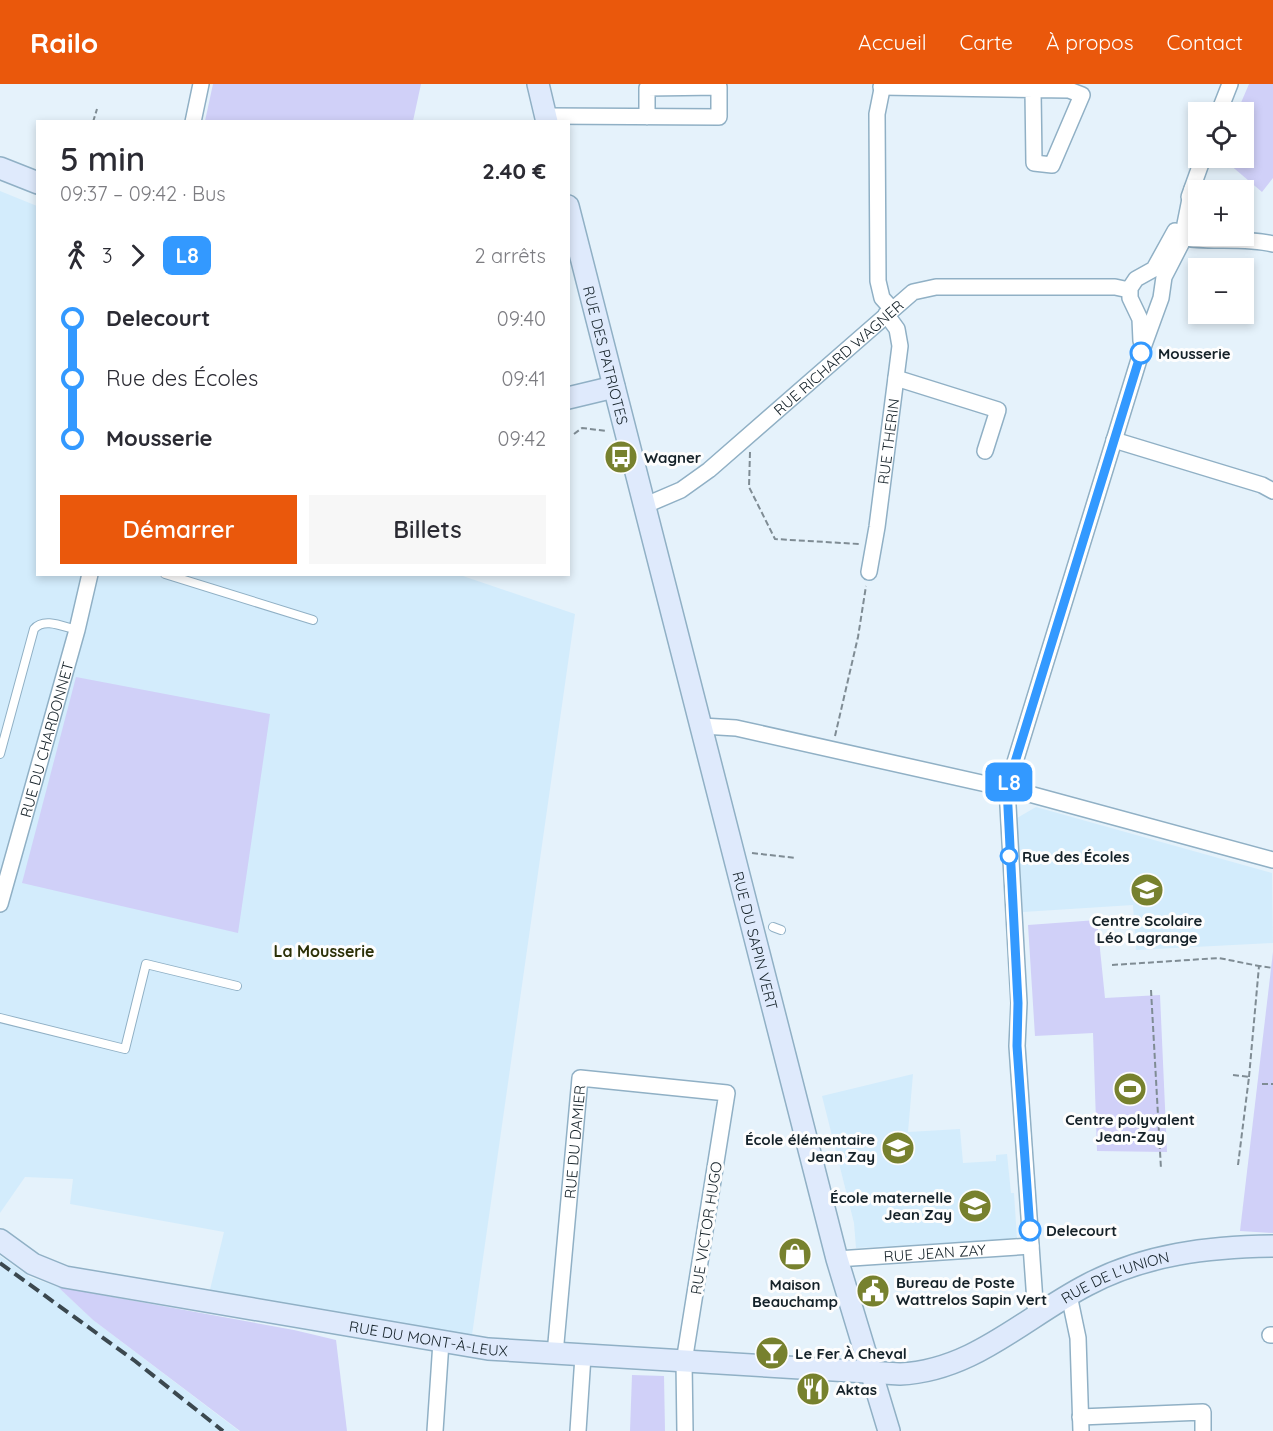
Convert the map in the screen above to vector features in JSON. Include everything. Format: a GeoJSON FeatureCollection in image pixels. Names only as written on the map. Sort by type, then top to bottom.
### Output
{"type":"FeatureCollection","features":[{"type":"Feature","properties":{"kind":"street"},"geometry":{"type":"LineString","coordinates":[[193,120],[201,84]]}},
{"type":"Feature","properties":{"kind":"street"},"geometry":{"type":"LineString","coordinates":[[538,84],[547,119],[719,117],[719,87],[647,87],[647,117]]}},
{"type":"Feature","properties":{"kind":"street"},"geometry":{"type":"LineString","coordinates":[[1223,102],[1230,84]]}},
{"type":"Feature","properties":{"kind":"street"},"geometry":{"type":"LineString","coordinates":[[882,86],[1069,90],[1082,94],[1052,165],[1034,163],[1033,91]]}},
{"type":"Feature","properties":{"kind":"street","name":"RUE THERIN"},"geometry":{"type":"LineString","coordinates":[[869,572],[900,338],[882,298],[878,281],[877,114],[882,86]]}},
{"type":"Feature","properties":{"kind":"street"},"geometry":{"type":"LineString","coordinates":[[0,168],[36,182]]}},
{"type":"Feature","properties":{"kind":"street"},"geometry":{"type":"LineString","coordinates":[[1036,1316],[1017,1046],[1018,1003],[1007,788],[1199,168]]}},
{"type":"Feature","properties":{"kind":"street","name":"RUE DES PATRIOTES"},"geometry":{"type":"LineString","coordinates":[[570,214],[646,505]]}},
{"type":"Feature","properties":{"kind":"street"},"geometry":{"type":"LineString","coordinates":[[1178,237],[1250,239],[1273,244]]}},
{"type":"Feature","properties":{"kind":"street"},"geometry":{"type":"LineString","coordinates":[[1141,353],[1140,320],[1129,290],[1134,281],[1144,276],[1159,262],[1178,237]]}},
{"type":"Feature","properties":{"kind":"street"},"geometry":{"type":"LineString","coordinates":[[1144,276],[1156,280],[1160,296]]}},
{"type":"Feature","properties":{"kind":"street","name":"RUE RICHARD WAGNER"},"geometry":{"type":"LineString","coordinates":[[646,505],[689,484],[913,292],[936,287],[1115,287],[1129,290]]}},
{"type":"Feature","properties":{"kind":"street"},"geometry":{"type":"LineString","coordinates":[[1134,305],[1147,309],[1160,296]]}},
{"type":"Feature","properties":{"kind":"street"},"geometry":{"type":"LineString","coordinates":[[896,378],[998,410],[985,451]]}},
{"type":"Feature","properties":{"kind":"street"},"geometry":{"type":"LineString","coordinates":[[570,398],[614,387]]}},
{"type":"Feature","properties":{"kind":"street"},"geometry":{"type":"LineString","coordinates":[[1114,440],[1262,485],[1273,491]]}},
{"type":"Feature","properties":{"kind":"street","name":"RUE DU SAPIN VERT"},"geometry":{"type":"LineString","coordinates":[[646,505],[837,1259],[889,1431]]}},
{"type":"Feature","properties":{"kind":"street","name":"RUE DU CHARDONNET"},"geometry":{"type":"LineString","coordinates":[[0,904],[77,630],[90,576]]}},
{"type":"Feature","properties":{"kind":"street"},"geometry":{"type":"LineString","coordinates":[[702,726],[724,725],[832,751],[1007,788],[1273,860]]}},
{"type":"Feature","properties":{"kind":"street","name":"RUE DU DAMIER"},"geometry":{"type":"LineString","coordinates":[[555,1354],[580,1078],[727,1093]]}},
{"type":"Feature","properties":{"kind":"street","name":"RUE VICTOR HUGO"},"geometry":{"type":"LineString","coordinates":[[684,1431],[684,1362],[727,1093]]}},
{"type":"Feature","properties":{"kind":"street","name":"RUE DU MONT-À-LEUX"},"geometry":{"type":"LineString","coordinates":[[0,1240],[33,1264],[65,1277],[441,1342],[488,1349],[555,1354],[871,1373]]}},
{"type":"Feature","properties":{"kind":"street","name":"RUE JEAN ZAY"},"geometry":{"type":"LineString","coordinates":[[837,1259],[1031,1246]]}},
{"type":"Feature","properties":{"kind":"street","name":"RUE DE L'UNION"},"geometry":{"type":"LineString","coordinates":[[871,1373],[912,1374],[943,1368],[983,1349],[1069,1295],[1128,1266],[1173,1254],[1216,1248],[1273,1246]]}},
{"type":"Feature","properties":{"kind":"street"},"geometry":{"type":"LineString","coordinates":[[1069,1295],[1077,1326],[1081,1424],[1203,1412],[1203,1431]]}},
{"type":"Feature","properties":{"kind":"street"},"geometry":{"type":"LineString","coordinates":[[435,1431],[441,1342]]}},
{"type":"Feature","properties":{"kind":"street"},"geometry":{"type":"LineString","coordinates":[[578,1431],[583,1356]]}},
{"type":"Feature","properties":{"kind":"lane"},"geometry":{"type":"LineString","coordinates":[[171,576],[313,620]]}},
{"type":"Feature","properties":{"kind":"lane"},"geometry":{"type":"LineString","coordinates":[[0,754],[34,629],[37,625],[47,623],[77,630]]}},
{"type":"Feature","properties":{"kind":"lane"},"geometry":{"type":"LineString","coordinates":[[0,1018],[125,1049],[146,964],[237,986]]}},
{"type":"Feature","properties":{"kind":"path"},"geometry":{"type":"LineString","coordinates":[[94,120],[98,109]]}},
{"type":"Feature","properties":{"kind":"path"},"geometry":{"type":"LineString","coordinates":[[574,434],[582,428],[602,432],[624,427]]}},
{"type":"Feature","properties":{"kind":"path"},"geometry":{"type":"LineString","coordinates":[[750,434],[749,487],[775,539],[874,545]]}},
{"type":"Feature","properties":{"kind":"path"},"geometry":{"type":"LineString","coordinates":[[832,751],[858,638],[869,572]]}},
{"type":"Feature","properties":{"kind":"path"},"geometry":{"type":"LineString","coordinates":[[734,852],[796,858]]}},
{"type":"Feature","properties":{"kind":"path"},"geometry":{"type":"LineString","coordinates":[[1113,965],[1219,958],[1273,968]]}},
{"type":"Feature","properties":{"kind":"path"},"geometry":{"type":"LineString","coordinates":[[1238,1165],[1259,966]]}},
{"type":"Feature","properties":{"kind":"path"},"geometry":{"type":"LineString","coordinates":[[1151,990],[1161,1169]]}},
{"type":"Feature","properties":{"kind":"path"},"geometry":{"type":"LineString","coordinates":[[1233,1075],[1249,1077]]}},
{"type":"Feature","properties":{"kind":"path"},"geometry":{"type":"LineString","coordinates":[[1262,1084],[1273,1084]]}},
{"type":"Feature","properties":{"kind":"shaded area"},"geometry":{"type":"Polygon","coordinates":[[[213,84],[421,84],[413,120],[205,120],[213,84]]]}},
{"type":"Feature","properties":{"kind":"shaded area"},"geometry":{"type":"Polygon","coordinates":[[[1249,84],[1273,84],[1273,178],[1262,192],[1254,185],[1254,180],[1248,180],[1234,168],[1254,168],[1254,102],[1241,102],[1249,84]]]}},
{"type":"Feature","properties":{"kind":"shaded area"},"geometry":{"type":"Polygon","coordinates":[[[0,191],[36,206],[36,576],[463,576],[575,614],[471,1342],[207,1302],[224,1232],[70,1204],[73,1179],[25,1177],[0,1213],[0,191]]]}},
{"type":"Feature","properties":{"kind":"shaded area"},"geometry":{"type":"Polygon","coordinates":[[[76,677],[270,714],[238,933],[22,883],[76,677]]]}},
{"type":"Feature","properties":{"kind":"shaded area","name":"Centre Scolaire Léo Lagrange"},"geometry":{"type":"Polygon","coordinates":[[[1036,807],[1272,873],[1273,943],[1136,950],[1133,905],[1023,912],[1017,818],[1036,807]]]}},
{"type":"Feature","properties":{"kind":"shaded area","name":"Centre polyvalent Jean-Zay"},"geometry":{"type":"Polygon","coordinates":[[[1097,920],[1105,998],[1160,995],[1167,1152],[1097,1151],[1093,1033],[1035,1036],[1028,925],[1097,920]]]}},
{"type":"Feature","properties":{"kind":"shaded area"},"geometry":{"type":"Polygon","coordinates":[[[1273,952],[1273,1233],[1240,1231],[1273,952]]]}},
{"type":"Feature","properties":{"kind":"shaded area","name":"École élémentaire Jean Zay"},"geometry":{"type":"Polygon","coordinates":[[[913,1074],[908,1132],[960,1129],[963,1163],[996,1161],[996,1155],[1007,1154],[1011,1193],[1014,1193],[1017,1239],[856,1248],[854,1223],[822,1096],[913,1074]]]}},
{"type":"Feature","properties":{"kind":"shaded area"},"geometry":{"type":"Polygon","coordinates":[[[0,1256],[30,1277],[58,1287],[93,1320],[239,1431],[0,1431],[0,1256]]]}},
{"type":"Feature","properties":{"kind":"shaded area"},"geometry":{"type":"Polygon","coordinates":[[[58,1287],[294,1330],[336,1340],[347,1431],[240,1431],[93,1320],[58,1287]]]}},
{"type":"Feature","properties":{"kind":"shaded area"},"geometry":{"type":"Polygon","coordinates":[[[632,1375],[664,1376],[665,1431],[630,1431],[632,1375]]]}},
{"type":"Feature","properties":{"kind":"railway"},"geometry":{"type":"LineString","coordinates":[[0,1263],[135,1361],[223,1431]]}},
{"type":"Feature","properties":{"kind":"bus line","name":"L8"},"geometry":{"type":"LineString","coordinates":[[1030,1230],[1017,1046],[1018,1003],[1007,788],[1141,353]]}},
{"type":"Feature","properties":{"kind":"place","name":"Mousserie"},"geometry":{"type":"Point","coordinates":[1141,353]}},
{"type":"Feature","properties":{"kind":"place","name":"Wagner"},"geometry":{"type":"Point","coordinates":[621,457]}},
{"type":"Feature","properties":{"kind":"place","name":"Rue des Écoles"},"geometry":{"type":"Point","coordinates":[1009,856]}},
{"type":"Feature","properties":{"kind":"place","name":"Centre Scolaire Léo Lagrange"},"geometry":{"type":"Point","coordinates":[1147,890]}},
{"type":"Feature","properties":{"kind":"place","name":"Centre polyvalent Jean-Zay"},"geometry":{"type":"Point","coordinates":[1130,1089]}},
{"type":"Feature","properties":{"kind":"place","name":"École élémentaire Jean Zay"},"geometry":{"type":"Point","coordinates":[898,1148]}},
{"type":"Feature","properties":{"kind":"place","name":"École maternelle Jean Zay"},"geometry":{"type":"Point","coordinates":[975,1206]}},
{"type":"Feature","properties":{"kind":"place","name":"Delecourt"},"geometry":{"type":"Point","coordinates":[1030,1230]}},
{"type":"Feature","properties":{"kind":"place","name":"Maison Beauchamp"},"geometry":{"type":"Point","coordinates":[795,1254]}},
{"type":"Feature","properties":{"kind":"place","name":"Bureau de Poste Wattrelos Sapin Vert"},"geometry":{"type":"Point","coordinates":[873,1291]}},
{"type":"Feature","properties":{"kind":"place","name":"Le Fer À Cheval"},"geometry":{"type":"Point","coordinates":[772,1353]}},
{"type":"Feature","properties":{"kind":"place","name":"Aktas"},"geometry":{"type":"Point","coordinates":[813,1389]}},
{"type":"Feature","properties":{"kind":"district","name":"La Mousserie"},"geometry":{"type":"Point","coordinates":[324,951]}}]}
